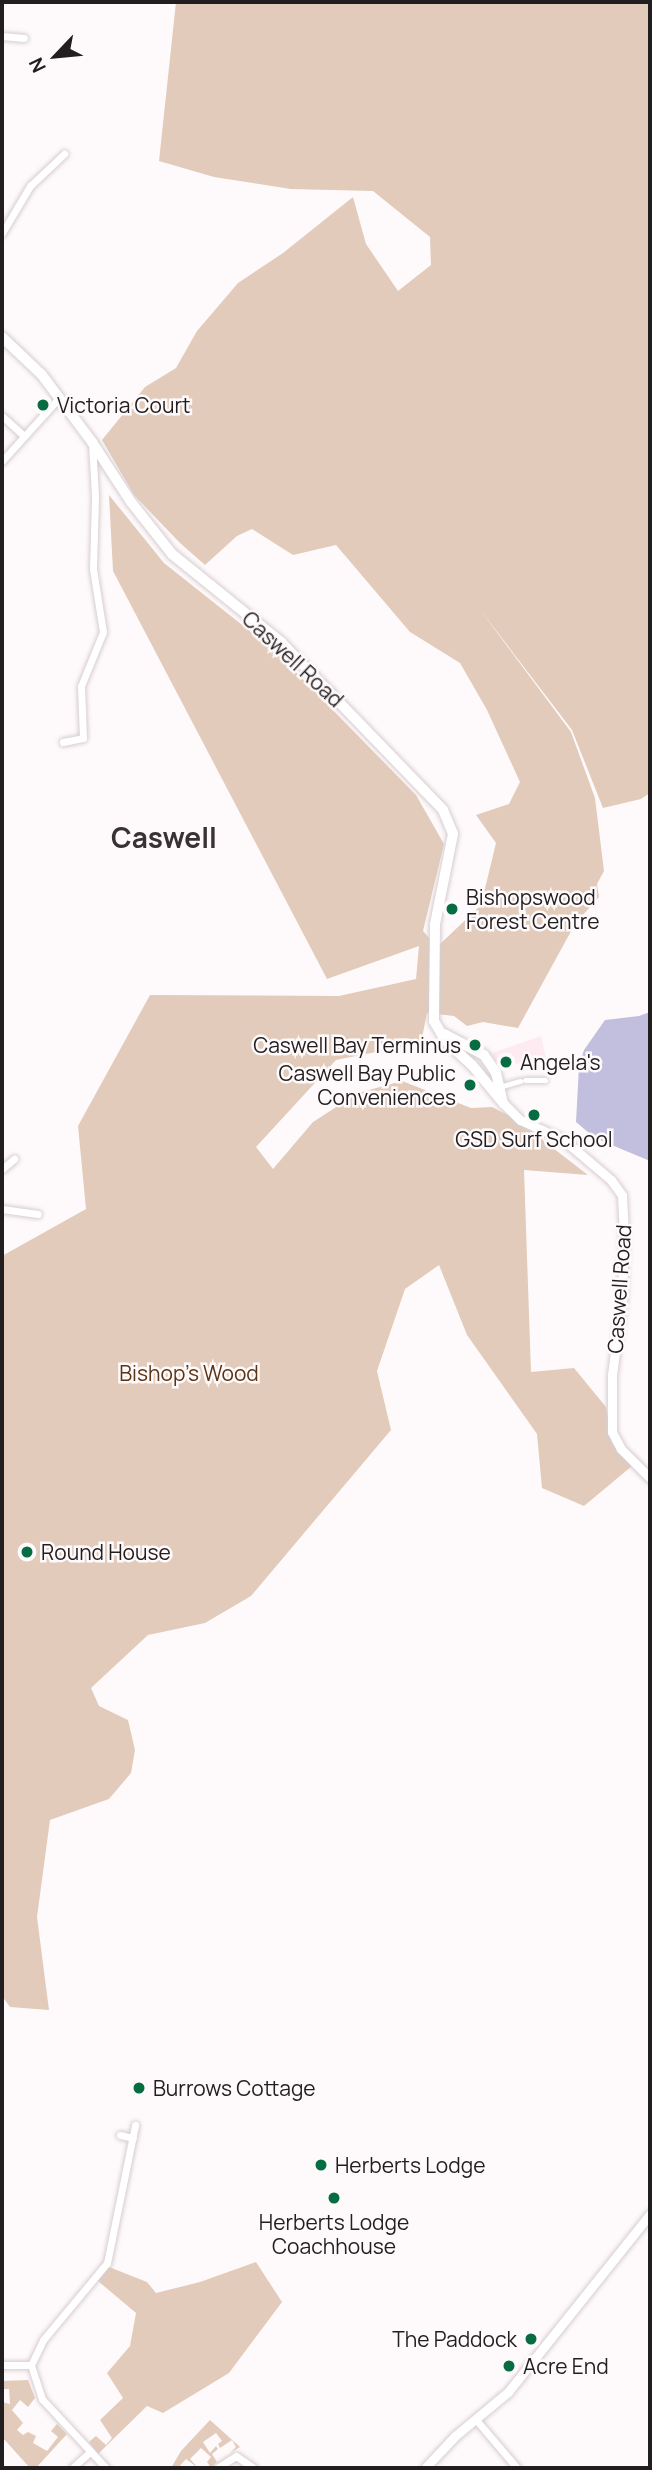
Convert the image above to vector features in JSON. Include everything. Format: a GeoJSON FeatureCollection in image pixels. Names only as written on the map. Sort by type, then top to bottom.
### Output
{"type":"FeatureCollection","features":[{"type":"Feature","properties":{"kind":"main road","name":"Caswell Road"},"geometry":{"type":"LineString","coordinates":[[2,337],[19,350],[59,397],[131,502],[172,554],[280,641],[443,810],[453,834],[453,850],[435,924],[432,1009],[437,1029],[504,1104]]}},
{"type":"Feature","properties":{"kind":"main road"},"geometry":{"type":"LineString","coordinates":[[437,1029],[484,1055],[492,1064],[504,1104]]}},
{"type":"Feature","properties":{"kind":"street"},"geometry":{"type":"LineString","coordinates":[[2,36],[24,38]]}},
{"type":"Feature","properties":{"kind":"street"},"geometry":{"type":"LineString","coordinates":[[2,233],[30,186],[64,154]]}},
{"type":"Feature","properties":{"kind":"street"},"geometry":{"type":"LineString","coordinates":[[2,461],[59,397]]}},
{"type":"Feature","properties":{"kind":"street"},"geometry":{"type":"LineString","coordinates":[[2,416],[24,436]]}},
{"type":"Feature","properties":{"kind":"street"},"geometry":{"type":"LineString","coordinates":[[63,742],[83,738],[81,686],[103,632],[93,569],[95,496],[90,453],[92,442]]}},
{"type":"Feature","properties":{"kind":"street"},"geometry":{"type":"LineString","coordinates":[[499,1087],[522,1081],[544,1080]]}},
{"type":"Feature","properties":{"kind":"street","name":"Caswell Road"},"geometry":{"type":"LineString","coordinates":[[504,1104],[520,1119],[564,1140],[611,1180],[622,1195],[623,1258],[612,1375],[612,1432],[621,1449],[650,1478]]}},
{"type":"Feature","properties":{"kind":"street"},"geometry":{"type":"LineString","coordinates":[[2,1169],[15,1159]]}},
{"type":"Feature","properties":{"kind":"street"},"geometry":{"type":"LineString","coordinates":[[2,1209],[38,1214]]}},
{"type":"Feature","properties":{"kind":"street"},"geometry":{"type":"LineString","coordinates":[[106,2468],[42,2399],[32,2365],[43,2340],[107,2263],[135,2125]]}},
{"type":"Feature","properties":{"kind":"street"},"geometry":{"type":"LineString","coordinates":[[120,2135],[133,2138]]}},
{"type":"Feature","properties":{"kind":"street"},"geometry":{"type":"LineString","coordinates":[[425,2468],[455,2437],[508,2392],[650,2214]]}},
{"type":"Feature","properties":{"kind":"street"},"geometry":{"type":"LineString","coordinates":[[2,2365],[32,2365]]}},
{"type":"Feature","properties":{"kind":"street"},"geometry":{"type":"LineString","coordinates":[[477,2421],[517,2468]]}},
{"type":"Feature","properties":{"kind":"street"},"geometry":{"type":"LineString","coordinates":[[72,2468],[91,2451]]}},
{"type":"Feature","properties":{"kind":"street"},"geometry":{"type":"LineString","coordinates":[[217,2468],[236,2456],[254,2468]]}},
{"type":"Feature","properties":{"kind":"shaded area"},"geometry":{"type":"Polygon","coordinates":[[[650,1012],[650,1161],[595,1138],[576,1122],[579,1066],[584,1050],[605,1020],[650,1012]]]}},
{"type":"Feature","properties":{"kind":"shaded area"},"geometry":{"type":"Polygon","coordinates":[[[541,1036],[546,1058],[528,1060],[500,1070],[492,1053],[541,1036]]]}},
{"type":"Feature","properties":{"kind":"green space","name":"Bishop's Wood"},"geometry":{"type":"Polygon","coordinates":[[[176,2],[650,2],[650,793],[641,799],[603,808],[572,730],[478,607],[571,732],[595,798],[604,871],[597,884],[599,897],[575,924],[518,1028],[483,1022],[467,1026],[454,1016],[427,1013],[421,1043],[336,1060],[256,1147],[273,1169],[313,1122],[358,1093],[402,1081],[471,1108],[492,1107],[514,1118],[588,1175],[524,1170],[531,1372],[574,1368],[606,1407],[612,1443],[632,1466],[584,1506],[542,1488],[537,1434],[467,1335],[439,1265],[405,1289],[377,1371],[391,1430],[251,1596],[205,1623],[148,1635],[91,1688],[99,1706],[128,1720],[135,1750],[131,1773],[109,1799],[50,1820],[37,1917],[49,2010],[10,2007],[2,1996],[2,1256],[86,1209],[78,1126],[150,995],[339,996],[416,979],[419,946],[327,979],[113,571],[109,495],[164,563],[276,652],[416,795],[444,844],[423,931],[437,947],[481,905],[496,843],[476,815],[509,804],[520,782],[487,710],[460,663],[410,632],[336,545],[293,555],[252,529],[237,536],[205,565],[134,495],[102,440],[145,387],[176,368],[197,331],[238,283],[283,253],[353,197],[366,244],[398,291],[431,265],[430,237],[373,191],[291,189],[214,177],[159,161],[176,2]]]}},
{"type":"Feature","properties":{"kind":"green space"},"geometry":{"type":"Polygon","coordinates":[[[256,2262],[282,2302],[229,2373],[163,2413],[147,2406],[98,2454],[89,2442],[96,2436],[106,2445],[112,2438],[100,2420],[123,2398],[107,2373],[130,2346],[136,2313],[98,2281],[109,2267],[147,2282],[156,2293],[200,2282],[256,2262]]]}},
{"type":"Feature","properties":{"kind":"green space"},"geometry":{"type":"Polygon","coordinates":[[[28,2380],[35,2398],[28,2407],[20,2400],[12,2410],[23,2423],[17,2430],[23,2435],[28,2432],[36,2436],[33,2443],[47,2451],[58,2437],[51,2431],[57,2424],[67,2434],[36,2468],[30,2468],[2,2437],[2,2402],[10,2404],[9,2389],[2,2389],[2,2381],[28,2380]]]}},
{"type":"Feature","properties":{"kind":"green space"},"geometry":{"type":"Polygon","coordinates":[[[210,2420],[240,2447],[230,2453],[236,2447],[232,2440],[220,2448],[218,2444],[222,2441],[216,2433],[203,2442],[210,2453],[216,2446],[218,2449],[212,2454],[217,2462],[211,2468],[207,2462],[211,2457],[201,2448],[190,2459],[198,2468],[186,2459],[178,2468],[171,2468],[181,2451],[210,2420]]]}},
{"type":"Feature","properties":{"kind":"place","name":"Victoria Court"},"geometry":{"type":"Point","coordinates":[43,405]}},
{"type":"Feature","properties":{"kind":"place","name":"Bishopswood Forest Centre"},"geometry":{"type":"Point","coordinates":[452,909]}},
{"type":"Feature","properties":{"kind":"place","name":"Caswell Bay Terminus"},"geometry":{"type":"Point","coordinates":[475,1045]}},
{"type":"Feature","properties":{"kind":"place","name":"Angela's"},"geometry":{"type":"Point","coordinates":[506,1062]}},
{"type":"Feature","properties":{"kind":"place","name":"Caswell Bay Public Conveniences"},"geometry":{"type":"Point","coordinates":[470,1085]}},
{"type":"Feature","properties":{"kind":"place","name":"GSD Surf School"},"geometry":{"type":"Point","coordinates":[534,1115]}},
{"type":"Feature","properties":{"kind":"place","name":"Round House"},"geometry":{"type":"Point","coordinates":[27,1552]}},
{"type":"Feature","properties":{"kind":"place","name":"Burrows Cottage"},"geometry":{"type":"Point","coordinates":[139,2088]}},
{"type":"Feature","properties":{"kind":"place","name":"Herberts Lodge"},"geometry":{"type":"Point","coordinates":[321,2165]}},
{"type":"Feature","properties":{"kind":"place","name":"Herberts Lodge Coachhouse"},"geometry":{"type":"Point","coordinates":[334,2198]}},
{"type":"Feature","properties":{"kind":"place","name":"The Paddock"},"geometry":{"type":"Point","coordinates":[531,2339]}},
{"type":"Feature","properties":{"kind":"place","name":"Acre End"},"geometry":{"type":"Point","coordinates":[509,2366]}},
{"type":"Feature","properties":{"kind":"district","name":"Caswell"},"geometry":{"type":"Point","coordinates":[164,837]}}]}
